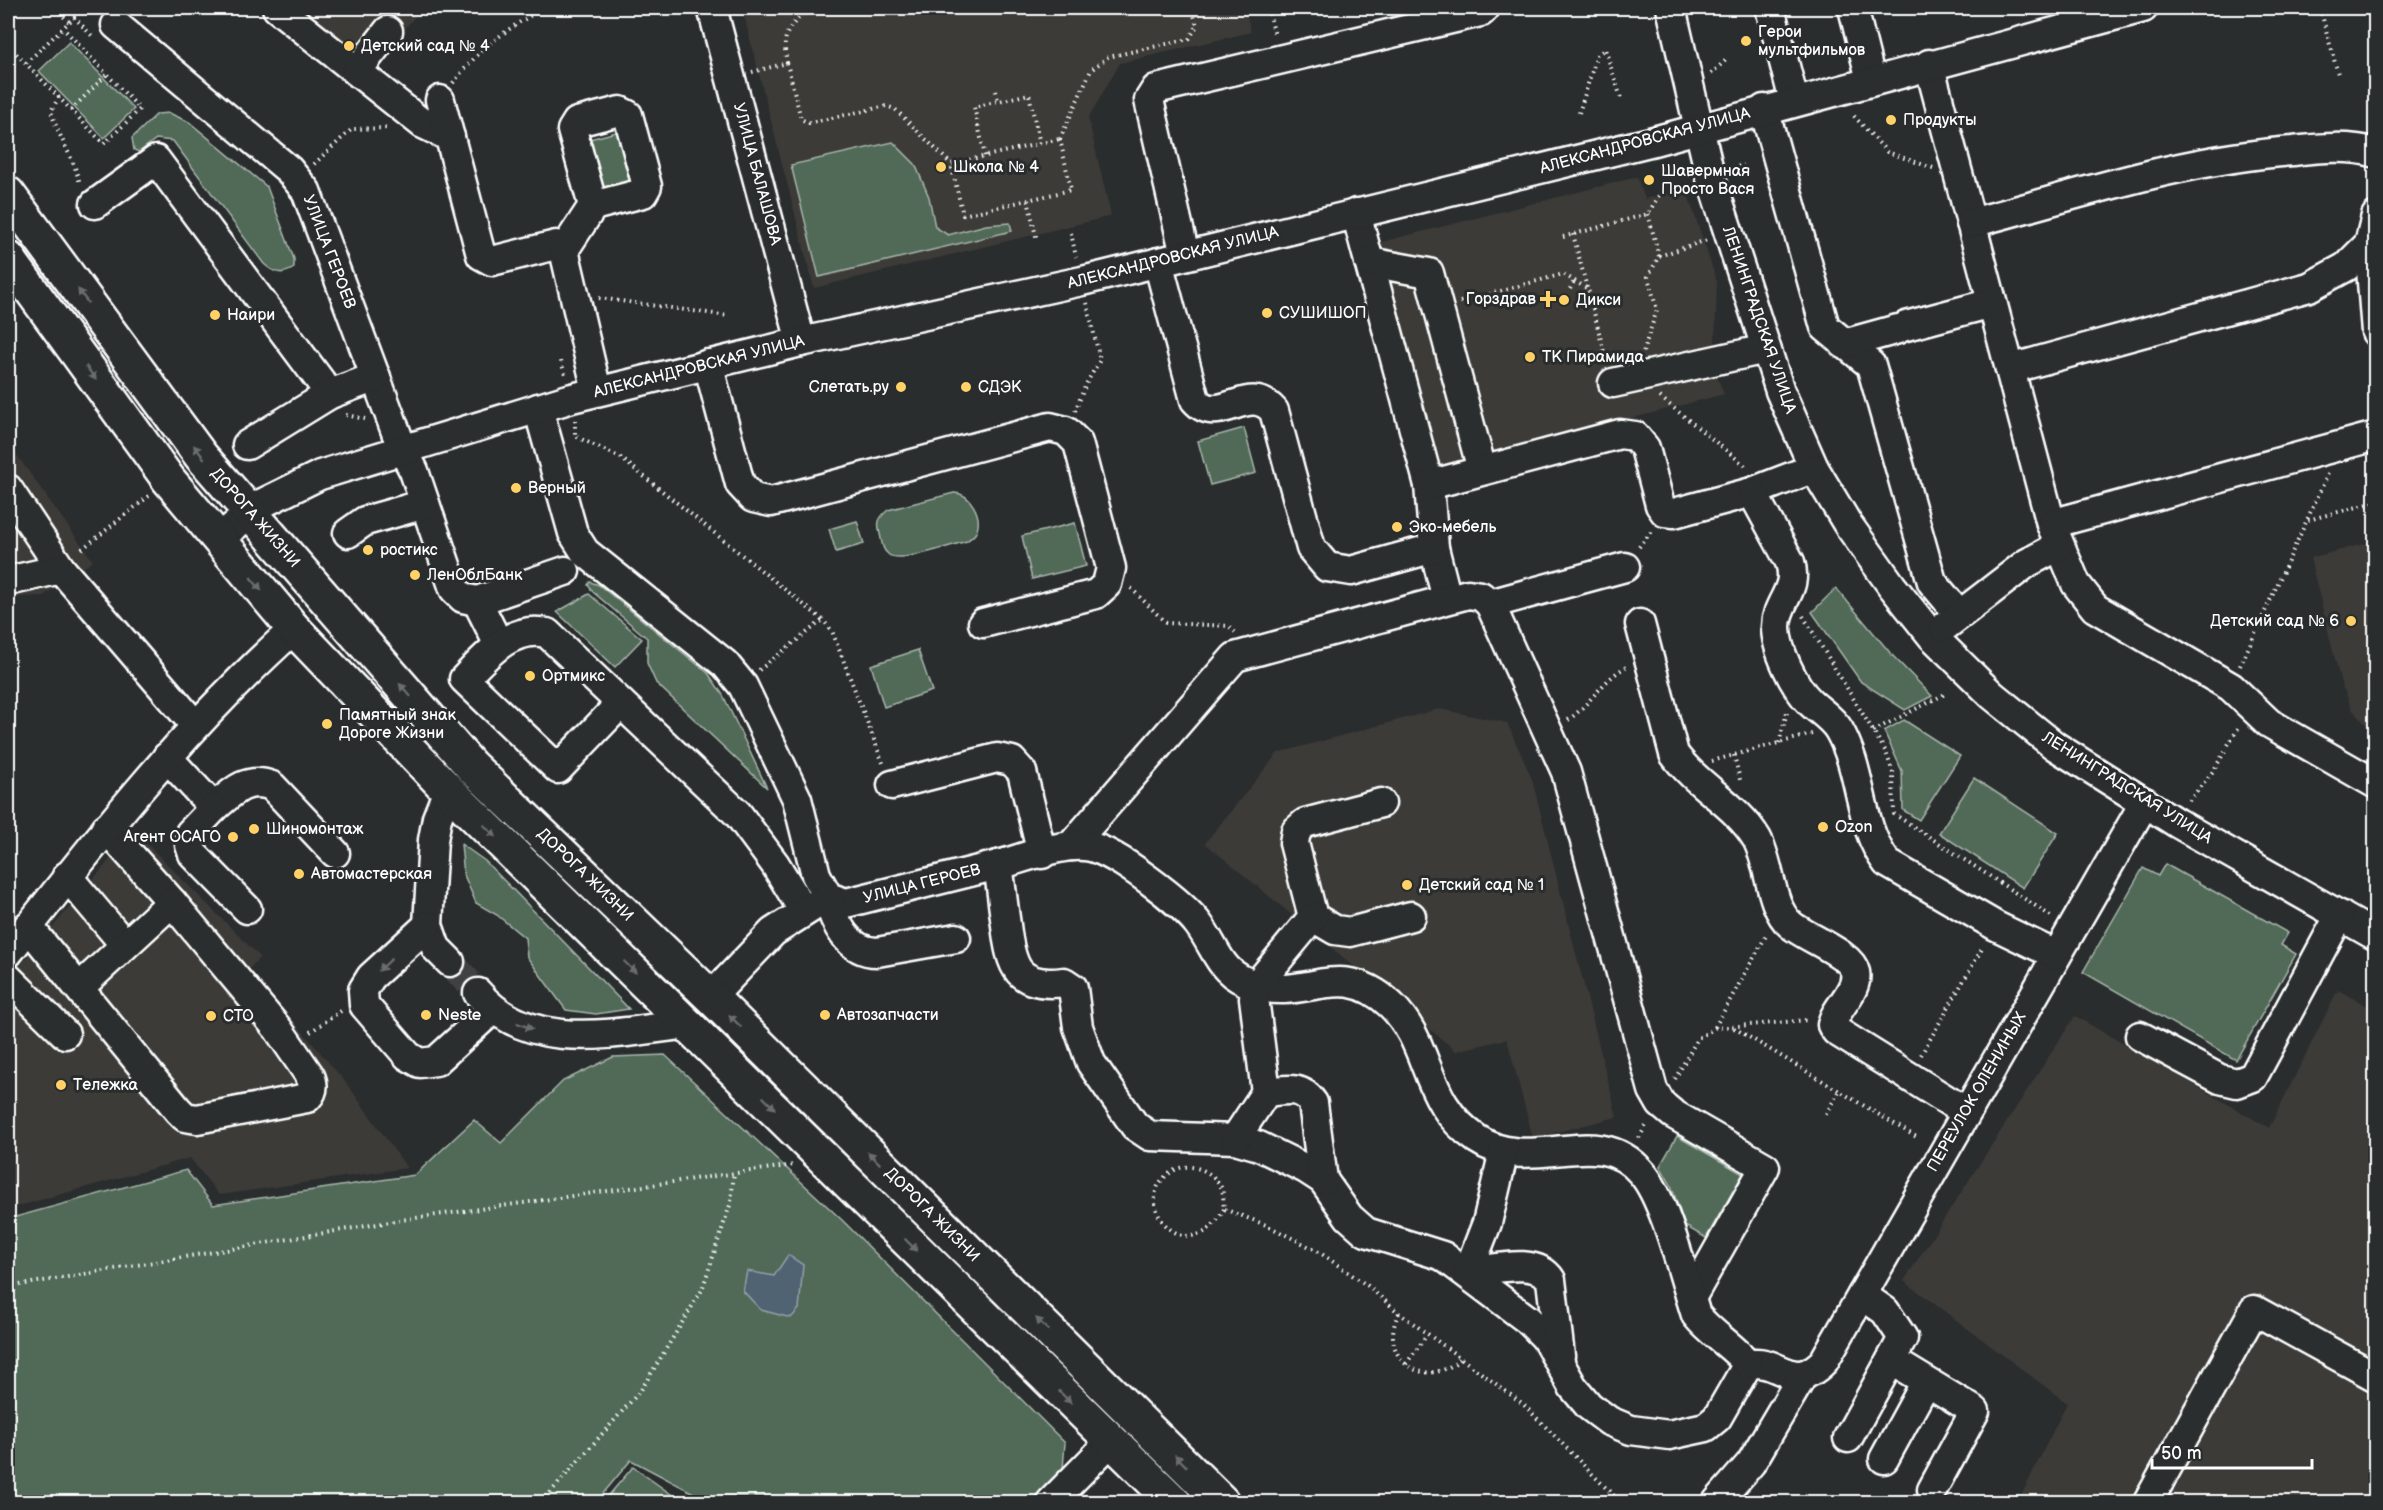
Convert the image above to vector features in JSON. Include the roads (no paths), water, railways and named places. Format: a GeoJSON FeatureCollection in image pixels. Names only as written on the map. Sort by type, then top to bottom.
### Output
{"type":"FeatureCollection","features":[{"type":"Feature","properties":{"kind":"main road","name":"ДОРОГА ЖИЗНИ"},"geometry":{"type":"LineString","coordinates":[[8,194],[201,456],[471,766],[711,997],[1222,1503]]}},
{"type":"Feature","properties":{"kind":"main road","name":"ДОРОГА ЖИЗНИ"},"geometry":{"type":"LineString","coordinates":[[8,258],[169,480],[294,629],[448,790],[689,1024],[1174,1503]]}},
{"type":"Feature","properties":{"kind":"street"},"geometry":{"type":"LineString","coordinates":[[278,8],[423,124],[450,137]]}},
{"type":"Feature","properties":{"kind":"street","name":"УЛИЦА БАЛАШОВА"},"geometry":{"type":"LineString","coordinates":[[712,8],[801,342]]}},
{"type":"Feature","properties":{"kind":"street"},"geometry":{"type":"LineString","coordinates":[[1185,255],[1149,100],[1156,89],[1481,12],[1485,8]]}},
{"type":"Feature","properties":{"kind":"street","name":"ЛЕНИНГРАДСКАЯ УЛИЦА"},"geometry":{"type":"LineString","coordinates":[[1671,8],[1710,175],[1780,391],[1814,468],[1866,550],[1932,636],[1992,695],[2055,746],[2145,802],[2376,936]]}},
{"type":"Feature","properties":{"kind":"street"},"geometry":{"type":"LineString","coordinates":[[1770,8],[1794,101]]}},
{"type":"Feature","properties":{"kind":"street"},"geometry":{"type":"LineString","coordinates":[[1853,8],[1871,80]]}},
{"type":"Feature","properties":{"kind":"street","name":"АЛЕКСАНДРОВСКАЯ УЛИЦА"},"geometry":{"type":"LineString","coordinates":[[218,539],[263,502],[320,475],[402,448],[597,391],[801,342],[1158,262],[1356,213],[1699,128],[2143,8]]}},
{"type":"Feature","properties":{"kind":"street"},"geometry":{"type":"LineString","coordinates":[[357,71],[388,31]]}},
{"type":"Feature","properties":{"kind":"street","name":"УЛИЦА ГЕРОЕВ"},"geometry":{"type":"LineString","coordinates":[[107,34],[299,180],[306,191],[425,504],[454,589],[463,598],[477,601]]}},
{"type":"Feature","properties":{"kind":"street"},"geometry":{"type":"LineString","coordinates":[[1929,64],[2055,535],[2076,584],[2095,608],[2231,687],[2269,723],[2376,784]]}},
{"type":"Feature","properties":{"kind":"street"},"geometry":{"type":"LineString","coordinates":[[440,100],[481,255],[492,261],[556,245],[564,250],[597,391]]}},
{"type":"Feature","properties":{"kind":"street"},"geometry":{"type":"LineString","coordinates":[[1764,109],[1825,327],[1871,365],[1932,582],[1959,614]]}},
{"type":"Feature","properties":{"kind":"street"},"geometry":{"type":"LineString","coordinates":[[1971,223],[2205,161],[2246,154],[2324,148],[2376,153]]}},
{"type":"Feature","properties":{"kind":"street"},"geometry":{"type":"LineString","coordinates":[[88,198],[156,160],[330,394]]}},
{"type":"Feature","properties":{"kind":"street"},"geometry":{"type":"LineString","coordinates":[[564,250],[593,206]]}},
{"type":"Feature","properties":{"kind":"street"},"geometry":{"type":"LineString","coordinates":[[1356,213],[1429,484],[1434,549],[1447,599]]}},
{"type":"Feature","properties":{"kind":"street"},"geometry":{"type":"LineString","coordinates":[[2376,216],[2369,244],[2376,332]]}},
{"type":"Feature","properties":{"kind":"street"},"geometry":{"type":"LineString","coordinates":[[2010,369],[2309,287],[2346,267],[2369,244]]}},
{"type":"Feature","properties":{"kind":"street"},"geometry":{"type":"LineString","coordinates":[[1158,262],[1195,400],[1202,408],[1214,410],[1255,399],[1266,402],[1274,411],[1311,548],[1328,567],[1351,571],[1434,549]]}},
{"type":"Feature","properties":{"kind":"street"},"geometry":{"type":"LineString","coordinates":[[1369,262],[1429,273],[1482,470]]}},
{"type":"Feature","properties":{"kind":"street"},"geometry":{"type":"LineString","coordinates":[[1844,344],[1992,303]]}},
{"type":"Feature","properties":{"kind":"street"},"geometry":{"type":"LineString","coordinates":[[1624,380],[1766,349]]}},
{"type":"Feature","properties":{"kind":"street"},"geometry":{"type":"LineString","coordinates":[[708,364],[740,484],[753,498],[771,502],[1050,427],[1066,431],[1078,443],[1111,568],[1107,584],[1096,594],[983,623]]}},
{"type":"Feature","properties":{"kind":"street"},"geometry":{"type":"LineString","coordinates":[[247,445],[330,394],[376,377]]}},
{"type":"Feature","properties":{"kind":"street"},"geometry":{"type":"LineString","coordinates":[[538,408],[573,533],[585,552],[725,664],[743,686],[797,799],[816,875],[815,904]]}},
{"type":"Feature","properties":{"kind":"street"},"geometry":{"type":"LineString","coordinates":[[1429,484],[1620,434],[1635,436],[1645,448],[1660,505],[1665,512],[1674,513],[1761,489],[1814,468]]}},
{"type":"Feature","properties":{"kind":"street"},"geometry":{"type":"LineString","coordinates":[[1932,636],[2027,563],[2055,535],[2376,436]]}},
{"type":"Feature","properties":{"kind":"street"},"geometry":{"type":"LineString","coordinates":[[8,489],[61,569],[195,725]]}},
{"type":"Feature","properties":{"kind":"street"},"geometry":{"type":"LineString","coordinates":[[1761,489],[1791,562],[1794,575],[1776,627],[1782,654],[1795,684],[1837,727],[1846,744],[1874,847],[1887,863],[1996,926],[2056,955]]}},
{"type":"Feature","properties":{"kind":"street"},"geometry":{"type":"LineString","coordinates":[[348,533],[365,521],[425,504]]}},
{"type":"Feature","properties":{"kind":"street"},"geometry":{"type":"LineString","coordinates":[[1490,604],[1625,567]]}},
{"type":"Feature","properties":{"kind":"street"},"geometry":{"type":"LineString","coordinates":[[8,581],[61,569]]}},
{"type":"Feature","properties":{"kind":"street"},"geometry":{"type":"LineString","coordinates":[[498,643],[477,601],[565,571]]}},
{"type":"Feature","properties":{"kind":"street"},"geometry":{"type":"LineString","coordinates":[[1071,846],[1235,657],[1447,599],[1468,594],[1481,596],[1490,604],[1566,772],[1653,1090],[1660,1104],[1673,1114],[1765,1167],[1691,1298]]}},
{"type":"Feature","properties":{"kind":"street"},"geometry":{"type":"LineString","coordinates":[[1640,624],[1674,754],[1685,769],[1741,817],[1755,837],[1764,853],[1780,911],[1789,923],[1849,961],[1855,972],[1854,985],[1833,1018],[1832,1025],[1836,1031],[1966,1112]]}},
{"type":"Feature","properties":{"kind":"street"},"geometry":{"type":"LineString","coordinates":[[8,953],[67,876],[166,757],[252,667],[294,629]]}},
{"type":"Feature","properties":{"kind":"street"},"geometry":{"type":"LineString","coordinates":[[621,703],[558,769],[464,679],[498,643],[536,630],[547,633],[621,703],[738,814],[775,864],[815,904],[833,917],[853,946],[865,952],[877,952],[956,938]]}},
{"type":"Feature","properties":{"kind":"street"},"geometry":{"type":"LineString","coordinates":[[166,757],[214,808]]}},
{"type":"Feature","properties":{"kind":"street"},"geometry":{"type":"LineString","coordinates":[[892,785],[997,758],[1012,761],[1022,772],[1042,854]]}},
{"type":"Feature","properties":{"kind":"street"},"geometry":{"type":"LineString","coordinates":[[247,909],[193,854],[190,844],[190,833],[235,789],[261,782],[272,786],[334,853]]}},
{"type":"Feature","properties":{"kind":"street"},"geometry":{"type":"LineString","coordinates":[[448,790],[437,818],[433,840],[428,925],[436,948],[450,962]]}},
{"type":"Feature","properties":{"kind":"street","name":"ПЕРЕУЛОК ОЛЕНИНЫХ"},"geometry":{"type":"LineString","coordinates":[[1803,1375],[1814,1371],[1824,1361],[2145,802]]}},
{"type":"Feature","properties":{"kind":"street"},"geometry":{"type":"LineString","coordinates":[[1382,803],[1305,823],[1296,831],[1294,843],[1313,917],[1335,930],[1350,932],[1411,916]]}},
{"type":"Feature","properties":{"kind":"street"},"geometry":{"type":"LineString","coordinates":[[28,926],[185,1117],[197,1119],[307,1098],[312,1094],[313,1084],[289,1046],[172,902],[106,828]]}},
{"type":"Feature","properties":{"kind":"street"},"geometry":{"type":"LineString","coordinates":[[998,865],[1071,846],[1091,847],[1110,855],[1170,897],[1198,924],[1218,961],[1236,977],[1256,986],[1280,988],[1340,981],[1357,983],[1374,991],[1392,1006],[1409,1027],[1436,1096],[1458,1125],[1479,1141],[1504,1151],[1532,1155],[1596,1147],[1610,1150],[1626,1158],[1642,1172],[1655,1192],[1696,1315],[1707,1329],[1723,1338],[1748,1364],[1756,1362],[1790,1375],[1803,1375]]}},
{"type":"Feature","properties":{"kind":"street","name":"УЛИЦА ГЕРОЕВ"},"geometry":{"type":"LineString","coordinates":[[815,904],[846,903],[998,865],[1010,957],[1017,971],[1030,981],[1044,984],[1064,982],[1073,988],[1078,1027],[1091,1063],[1135,1126],[1150,1136],[1235,1139],[1259,1146],[1306,1168],[1323,1180],[1349,1217],[1366,1232],[1443,1256],[1468,1272],[1528,1320],[1545,1337],[1573,1386],[1584,1400],[1609,1421],[1631,1430],[1669,1435],[1707,1427],[1717,1418],[1748,1364]]}},
{"type":"Feature","properties":{"kind":"street"},"geometry":{"type":"LineString","coordinates":[[67,876],[125,945]]}},
{"type":"Feature","properties":{"kind":"street"},"geometry":{"type":"LineString","coordinates":[[79,988],[172,902]]}},
{"type":"Feature","properties":{"kind":"street"},"geometry":{"type":"LineString","coordinates":[[711,997],[773,932],[815,904]]}},
{"type":"Feature","properties":{"kind":"street"},"geometry":{"type":"LineString","coordinates":[[2140,1036],[2220,1079],[2237,1083],[2253,1077],[2340,915]]}},
{"type":"Feature","properties":{"kind":"street"},"geometry":{"type":"LineString","coordinates":[[1235,1139],[1266,1092],[1254,998],[1256,986],[1313,917]]}},
{"type":"Feature","properties":{"kind":"street"},"geometry":{"type":"LineString","coordinates":[[428,925],[371,977],[362,997],[364,1005],[408,1056],[420,1063],[436,1061],[485,1002],[524,1027],[563,1035],[689,1024]]}},
{"type":"Feature","properties":{"kind":"street"},"geometry":{"type":"LineString","coordinates":[[8,978],[65,1034]]}},
{"type":"Feature","properties":{"kind":"street"},"geometry":{"type":"LineString","coordinates":[[1266,1092],[1295,1088],[1307,1093],[1313,1103],[1323,1180]]}},
{"type":"Feature","properties":{"kind":"street"},"geometry":{"type":"LineString","coordinates":[[1504,1151],[1487,1224],[1468,1272],[1533,1266],[1545,1270],[1551,1280],[1560,1360]]}},
{"type":"Feature","properties":{"kind":"street"},"geometry":{"type":"LineString","coordinates":[[1848,1438],[1903,1338],[1885,1311],[1862,1295]]}},
{"type":"Feature","properties":{"kind":"street"},"geometry":{"type":"LineString","coordinates":[[2148,1503],[2254,1310],[2376,1377]]}},
{"type":"Feature","properties":{"kind":"street"},"geometry":{"type":"LineString","coordinates":[[1891,1360],[1975,1411],[1932,1490]]}},
{"type":"Feature","properties":{"kind":"street"},"geometry":{"type":"LineString","coordinates":[[1717,1503],[1751,1463],[1803,1375]]}},
{"type":"Feature","properties":{"kind":"street"},"geometry":{"type":"LineString","coordinates":[[1884,1460],[1926,1382]]}},
{"type":"Feature","properties":{"kind":"street"},"geometry":{"type":"LineString","coordinates":[[1065,1498],[1110,1442]]}},
{"type":"Feature","properties":{"kind":"water"},"geometry":{"type":"Polygon","coordinates":[[[788,1255],[803,1265],[799,1309],[791,1318],[761,1310],[743,1291],[747,1271],[774,1276],[788,1255]]]}},
{"type":"Feature","properties":{"kind":"tunnel"},"geometry":{"type":"LineString","coordinates":[[450,962],[478,993]]}},
{"type":"Feature","properties":{"kind":"place","name":"Герои мультфильмов"},"geometry":{"type":"Point","coordinates":[1746,41]}},
{"type":"Feature","properties":{"kind":"place","name":"Детский сад № 4"},"geometry":{"type":"Point","coordinates":[349,46]}},
{"type":"Feature","properties":{"kind":"place","name":"Продукты"},"geometry":{"type":"Point","coordinates":[1891,120]}},
{"type":"Feature","properties":{"kind":"place","name":"Школа № 4"},"geometry":{"type":"Point","coordinates":[941,167]}},
{"type":"Feature","properties":{"kind":"place","name":"Шавермная Просто Вася"},"geometry":{"type":"Point","coordinates":[1649,180]}},
{"type":"Feature","properties":{"kind":"place","name":"Горздрав"},"geometry":{"type":"Point","coordinates":[1548,299]}},
{"type":"Feature","properties":{"kind":"place","name":"Дикси"},"geometry":{"type":"Point","coordinates":[1564,300]}},
{"type":"Feature","properties":{"kind":"place","name":"СУШИШОП"},"geometry":{"type":"Point","coordinates":[1267,313]}},
{"type":"Feature","properties":{"kind":"place","name":"Наири"},"geometry":{"type":"Point","coordinates":[215,315]}},
{"type":"Feature","properties":{"kind":"place","name":"ТК Пирамида"},"geometry":{"type":"Point","coordinates":[1530,357]}},
{"type":"Feature","properties":{"kind":"place","name":"Слетать.ру"},"geometry":{"type":"Point","coordinates":[901,387]}},
{"type":"Feature","properties":{"kind":"place","name":"СДЭК"},"geometry":{"type":"Point","coordinates":[966,387]}},
{"type":"Feature","properties":{"kind":"place","name":"Верный"},"geometry":{"type":"Point","coordinates":[516,488]}},
{"type":"Feature","properties":{"kind":"place","name":"Эко-мебель"},"geometry":{"type":"Point","coordinates":[1397,527]}},
{"type":"Feature","properties":{"kind":"place","name":"ростикс"},"geometry":{"type":"Point","coordinates":[368,550]}},
{"type":"Feature","properties":{"kind":"place","name":"ЛенОблБанк"},"geometry":{"type":"Point","coordinates":[415,575]}},
{"type":"Feature","properties":{"kind":"place","name":"Детский сад № 6"},"geometry":{"type":"Point","coordinates":[2351,621]}},
{"type":"Feature","properties":{"kind":"place","name":"Ортмикс"},"geometry":{"type":"Point","coordinates":[530,676]}},
{"type":"Feature","properties":{"kind":"place","name":"Памятный знак Дороге Жизни"},"geometry":{"type":"Point","coordinates":[327,724]}},
{"type":"Feature","properties":{"kind":"place","name":"Ozon"},"geometry":{"type":"Point","coordinates":[1823,827]}},
{"type":"Feature","properties":{"kind":"place","name":"Шиномонтаж"},"geometry":{"type":"Point","coordinates":[254,829]}},
{"type":"Feature","properties":{"kind":"place","name":"Агент ОСАГО"},"geometry":{"type":"Point","coordinates":[233,837]}},
{"type":"Feature","properties":{"kind":"place","name":"Автомастерская"},"geometry":{"type":"Point","coordinates":[299,874]}},
{"type":"Feature","properties":{"kind":"place","name":"Детский сад № 1"},"geometry":{"type":"Point","coordinates":[1407,885]}},
{"type":"Feature","properties":{"kind":"place","name":"Neste"},"geometry":{"type":"Point","coordinates":[426,1015]}},
{"type":"Feature","properties":{"kind":"place","name":"Автозапчасти"},"geometry":{"type":"Point","coordinates":[825,1015]}},
{"type":"Feature","properties":{"kind":"place","name":"СТО"},"geometry":{"type":"Point","coordinates":[211,1016]}},
{"type":"Feature","properties":{"kind":"place","name":"Тележка"},"geometry":{"type":"Point","coordinates":[61,1085]}}]}
